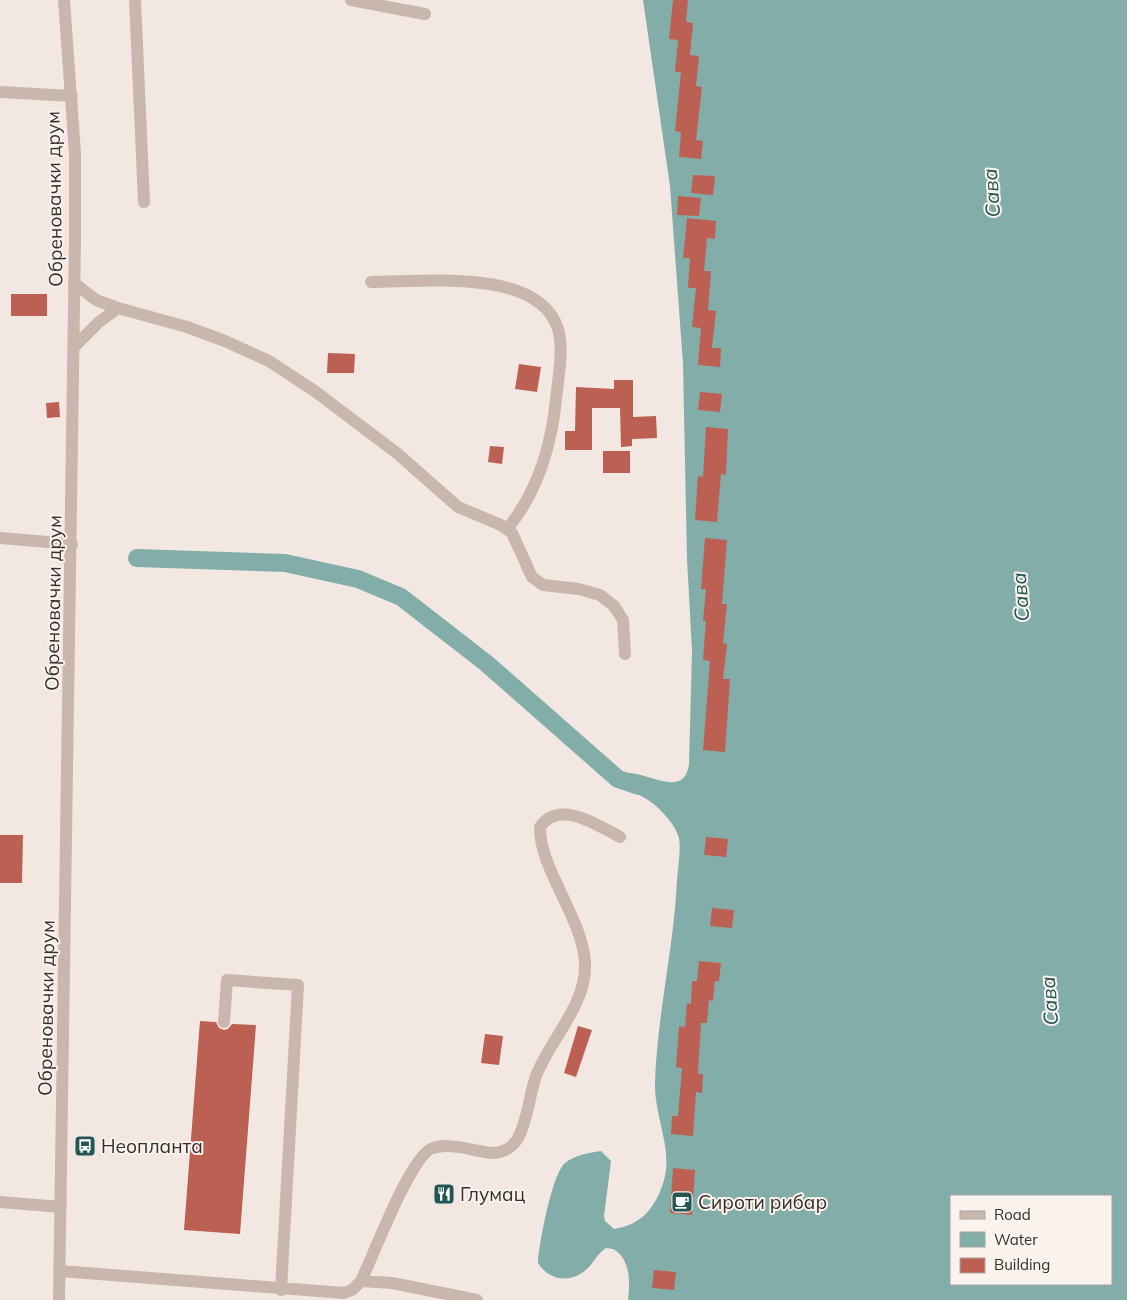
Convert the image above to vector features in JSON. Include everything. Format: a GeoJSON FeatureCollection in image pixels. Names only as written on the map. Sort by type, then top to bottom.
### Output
{"type":"FeatureCollection","features":[{"type":"Feature","properties":{"kind":"street","name":"Обреновачки друм"},"geometry":{"type":"LineString","coordinates":[[59,1300],[72,544],[75,153],[64,0]]}},
{"type":"Feature","properties":{"kind":"street"},"geometry":{"type":"LineString","coordinates":[[134,0],[144,202]]}},
{"type":"Feature","properties":{"kind":"street"},"geometry":{"type":"LineString","coordinates":[[351,0],[425,14]]}},
{"type":"Feature","properties":{"kind":"street"},"geometry":{"type":"LineString","coordinates":[[0,92],[72,96]]}},
{"type":"Feature","properties":{"kind":"street"},"geometry":{"type":"LineString","coordinates":[[371,282],[487,282],[510,287],[530,296],[544,307],[553,318],[558,330],[560,352],[550,442],[534,488],[518,517],[507,529]]}},
{"type":"Feature","properties":{"kind":"street"},"geometry":{"type":"LineString","coordinates":[[74,283],[96,300],[187,327],[269,361],[316,392],[398,454],[458,507],[512,533],[519,546],[523,562],[532,577],[543,585],[579,589],[600,595],[614,606],[623,620],[625,654]]}},
{"type":"Feature","properties":{"kind":"street"},"geometry":{"type":"LineString","coordinates":[[74,347],[99,322],[118,308]]}},
{"type":"Feature","properties":{"kind":"street"},"geometry":{"type":"LineString","coordinates":[[0,538],[72,544]]}},
{"type":"Feature","properties":{"kind":"street"},"geometry":{"type":"LineString","coordinates":[[60,1270],[281,1290],[344,1293],[352,1290],[361,1281],[407,1179],[421,1156],[434,1147],[494,1153],[504,1152],[512,1147],[519,1137],[536,1077],[546,1051],[577,1002],[585,978],[585,962],[581,939],[548,861],[540,835],[540,828],[548,818],[564,814],[577,817],[620,837]]}},
{"type":"Feature","properties":{"kind":"street"},"geometry":{"type":"LineString","coordinates":[[224,1022],[227,980],[298,985],[281,1290]]}},
{"type":"Feature","properties":{"kind":"street"},"geometry":{"type":"LineString","coordinates":[[0,1202],[61,1207]]}},
{"type":"Feature","properties":{"kind":"street"},"geometry":{"type":"LineString","coordinates":[[361,1281],[392,1283],[477,1300]]}},
{"type":"Feature","properties":{"kind":"water","name":"Сава"},"geometry":{"type":"Polygon","coordinates":[[[643,0],[1127,0],[1127,1300],[628,1300],[629,1279],[626,1265],[619,1253],[613,1249],[606,1248],[582,1273],[568,1278],[554,1277],[548,1274],[538,1263],[551,1194],[560,1170],[569,1160],[601,1151],[611,1161],[604,1216],[605,1221],[614,1229],[624,1227],[640,1219],[652,1206],[661,1190],[666,1168],[665,1144],[657,1108],[655,1083],[659,1032],[673,931],[680,853],[679,838],[671,822],[657,807],[628,789],[618,779],[620,774],[629,773],[660,781],[679,781],[685,775],[689,764],[692,651],[687,559],[683,364],[670,186],[643,0]]]}},
{"type":"Feature","properties":{"kind":"building"},"geometry":{"type":"Polygon","coordinates":[[[673,0],[688,0],[686,22],[693,23],[690,55],[699,56],[696,86],[702,87],[696,140],[703,141],[701,159],[679,157],[681,132],[675,131],[681,72],[675,72],[678,40],[669,39],[673,0]]]}},
{"type":"Feature","properties":{"kind":"building"},"geometry":{"type":"Polygon","coordinates":[[[693,175],[715,176],[713,195],[691,193],[693,175]]]}},
{"type":"Feature","properties":{"kind":"building"},"geometry":{"type":"Polygon","coordinates":[[[678,196],[701,198],[699,216],[677,215],[678,196]]]}},
{"type":"Feature","properties":{"kind":"building"},"geometry":{"type":"Polygon","coordinates":[[[687,218],[716,221],[715,239],[707,238],[704,271],[711,271],[708,310],[716,311],[712,348],[721,348],[720,367],[698,365],[701,328],[692,327],[696,288],[688,288],[690,258],[683,258],[687,218]]]}},
{"type":"Feature","properties":{"kind":"building"},"geometry":{"type":"Polygon","coordinates":[[[11,294],[47,294],[47,316],[11,316],[11,294]]]}},
{"type":"Feature","properties":{"kind":"building"},"geometry":{"type":"Polygon","coordinates":[[[328,353],[355,354],[354,373],[327,373],[328,353]]]}},
{"type":"Feature","properties":{"kind":"building"},"geometry":{"type":"Polygon","coordinates":[[[519,364],[541,367],[537,392],[515,389],[519,364]]]}},
{"type":"Feature","properties":{"kind":"building"},"geometry":{"type":"Polygon","coordinates":[[[614,380],[633,380],[633,417],[656,416],[657,438],[632,439],[632,446],[621,447],[620,408],[592,408],[592,450],[565,450],[565,431],[575,431],[576,387],[614,389],[614,380]]]}},
{"type":"Feature","properties":{"kind":"building"},"geometry":{"type":"Polygon","coordinates":[[[700,392],[722,394],[720,412],[698,410],[700,392]]]}},
{"type":"Feature","properties":{"kind":"building"},"geometry":{"type":"Polygon","coordinates":[[[59,402],[60,417],[47,418],[46,403],[59,402]]]}},
{"type":"Feature","properties":{"kind":"building"},"geometry":{"type":"Polygon","coordinates":[[[706,427],[728,429],[726,475],[721,474],[717,522],[695,520],[698,476],[703,477],[706,427]]]}},
{"type":"Feature","properties":{"kind":"building"},"geometry":{"type":"Polygon","coordinates":[[[490,446],[504,447],[502,464],[488,462],[490,446]]]}},
{"type":"Feature","properties":{"kind":"building"},"geometry":{"type":"Polygon","coordinates":[[[603,451],[630,451],[630,473],[603,473],[603,451]]]}},
{"type":"Feature","properties":{"kind":"building"},"geometry":{"type":"Polygon","coordinates":[[[705,538],[727,540],[722,604],[727,604],[723,643],[727,644],[723,679],[730,679],[725,752],[703,750],[710,661],[703,660],[706,621],[703,621],[706,589],[701,589],[705,538]]]}},
{"type":"Feature","properties":{"kind":"building"},"geometry":{"type":"Polygon","coordinates":[[[0,835],[23,835],[22,883],[0,883],[0,835]]]}},
{"type":"Feature","properties":{"kind":"building"},"geometry":{"type":"Polygon","coordinates":[[[706,837],[728,839],[726,857],[704,855],[706,837]]]}},
{"type":"Feature","properties":{"kind":"building"},"geometry":{"type":"Polygon","coordinates":[[[712,908],[734,910],[732,928],[710,926],[712,908]]]}},
{"type":"Feature","properties":{"kind":"building"},"geometry":{"type":"Polygon","coordinates":[[[699,961],[721,963],[719,981],[715,981],[713,1001],[709,1000],[707,1023],[701,1023],[698,1074],[703,1074],[702,1093],[696,1092],[693,1136],[671,1134],[672,1116],[678,1116],[682,1068],[676,1067],[679,1026],[685,1027],[687,1003],[691,1004],[692,981],[697,981],[699,961]]]}},
{"type":"Feature","properties":{"kind":"building"},"geometry":{"type":"Polygon","coordinates":[[[200,1021],[216,1022],[219,1028],[224,1030],[228,1029],[232,1024],[256,1025],[240,1234],[184,1230],[200,1021]]]}},
{"type":"Feature","properties":{"kind":"building"},"geometry":{"type":"Polygon","coordinates":[[[578,1026],[592,1030],[576,1077],[564,1073],[578,1026]]]}},
{"type":"Feature","properties":{"kind":"building"},"geometry":{"type":"Polygon","coordinates":[[[485,1034],[503,1036],[499,1065],[481,1063],[485,1034]]]}},
{"type":"Feature","properties":{"kind":"building"},"geometry":{"type":"Polygon","coordinates":[[[673,1168],[695,1170],[692,1215],[670,1213],[673,1168]]]}},
{"type":"Feature","properties":{"kind":"building"},"geometry":{"type":"Polygon","coordinates":[[[654,1270],[676,1272],[674,1290],[652,1288],[654,1270]]]}},
{"type":"Feature","properties":{"kind":"waterway"},"geometry":{"type":"LineString","coordinates":[[137,558],[285,563],[358,579],[401,597],[486,663],[618,779],[639,786]]}},
{"type":"Feature","properties":{"kind":"place","name":"Неопланта"},"geometry":{"type":"Point","coordinates":[85,1146]}},
{"type":"Feature","properties":{"kind":"place","name":"Глумац"},"geometry":{"type":"Point","coordinates":[444,1194]}},
{"type":"Feature","properties":{"kind":"place","name":"Сироти рибар"},"geometry":{"type":"Point","coordinates":[682,1202]}}]}
